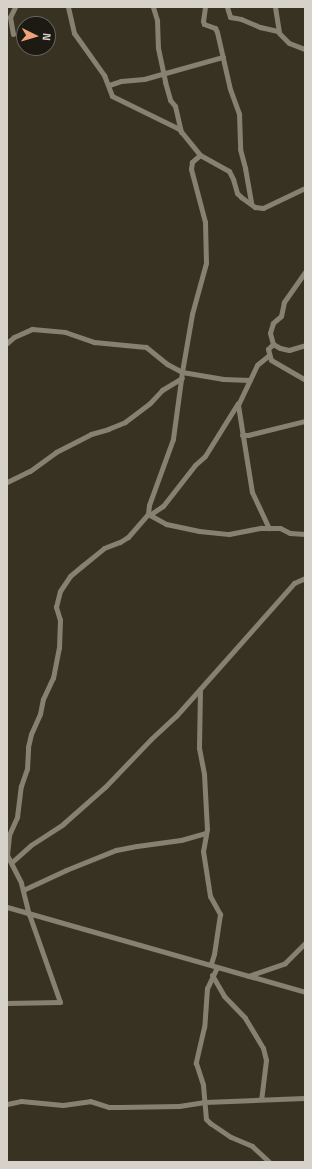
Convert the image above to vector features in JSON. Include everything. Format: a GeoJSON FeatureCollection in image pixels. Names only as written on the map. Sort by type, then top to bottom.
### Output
{"type":"FeatureCollection","features":[{"type":"Feature","properties":{"kind":"street"},"geometry":{"type":"LineString","coordinates":[[13,34],[10,17],[15,7]]}},
{"type":"Feature","properties":{"kind":"street"},"geometry":{"type":"LineString","coordinates":[[68,7],[74,33],[98,67],[109,85],[114,97],[172,125],[200,155],[229,171],[238,194],[258,209],[305,188]]}},
{"type":"Feature","properties":{"kind":"street"},"geometry":{"type":"LineString","coordinates":[[153,7],[170,100],[175,106],[181,133]]}},
{"type":"Feature","properties":{"kind":"street"},"geometry":{"type":"LineString","coordinates":[[204,7],[203,22],[204,24],[215,28],[230,89],[239,114],[240,149],[251,203]]}},
{"type":"Feature","properties":{"kind":"street"},"geometry":{"type":"LineString","coordinates":[[227,7],[230,17],[241,19],[260,28],[278,31]]}},
{"type":"Feature","properties":{"kind":"street"},"geometry":{"type":"LineString","coordinates":[[275,7],[278,31],[289,43],[305,49]]}},
{"type":"Feature","properties":{"kind":"street"},"geometry":{"type":"LineString","coordinates":[[109,85],[121,81],[144,79],[223,57]]}},
{"type":"Feature","properties":{"kind":"street"},"geometry":{"type":"LineString","coordinates":[[149,514],[149,505],[173,439],[192,314],[206,266],[206,222],[191,169],[192,162],[200,155]]}},
{"type":"Feature","properties":{"kind":"street"},"geometry":{"type":"LineString","coordinates":[[305,272],[284,302],[281,316],[273,323],[270,334],[273,344],[280,348],[290,350],[305,345]]}},
{"type":"Feature","properties":{"kind":"street"},"geometry":{"type":"LineString","coordinates":[[7,343],[14,337],[32,329],[65,332],[94,342],[146,348],[182,375]]}},
{"type":"Feature","properties":{"kind":"street"},"geometry":{"type":"LineString","coordinates":[[273,344],[268,350],[268,356],[275,364],[305,380]]}},
{"type":"Feature","properties":{"kind":"street"},"geometry":{"type":"LineString","coordinates":[[7,1003],[60,1002],[29,914],[23,890],[12,862],[7,855],[9,835],[17,818],[21,786],[27,769],[30,740],[40,714],[43,699],[53,678],[59,648],[60,620],[56,607],[60,591],[70,576],[82,566],[104,548],[120,542],[128,536],[149,514],[163,506],[195,465],[205,456],[238,403],[257,365],[268,356]]}},
{"type":"Feature","properties":{"kind":"street"},"geometry":{"type":"LineString","coordinates":[[7,482],[30,471],[56,452],[91,434],[125,422],[150,403],[162,390],[182,375],[188,374],[250,380]]}},
{"type":"Feature","properties":{"kind":"street"},"geometry":{"type":"LineString","coordinates":[[238,403],[245,437],[252,492],[269,528]]}},
{"type":"Feature","properties":{"kind":"street"},"geometry":{"type":"LineString","coordinates":[[245,437],[305,421]]}},
{"type":"Feature","properties":{"kind":"street"},"geometry":{"type":"LineString","coordinates":[[149,514],[172,526],[224,534],[269,528],[280,528],[295,534],[305,534]]}},
{"type":"Feature","properties":{"kind":"street"},"geometry":{"type":"LineString","coordinates":[[12,862],[31,845],[63,824],[105,787],[200,689],[294,583],[305,578]]}},
{"type":"Feature","properties":{"kind":"street"},"geometry":{"type":"LineString","coordinates":[[200,689],[199,748],[204,774],[207,829],[203,851],[204,863],[210,896],[220,914],[211,964]]}},
{"type":"Feature","properties":{"kind":"street"},"geometry":{"type":"LineString","coordinates":[[23,890],[66,870],[116,850],[181,840],[206,833]]}},
{"type":"Feature","properties":{"kind":"street"},"geometry":{"type":"LineString","coordinates":[[7,907],[305,992]]}},
{"type":"Feature","properties":{"kind":"street"},"geometry":{"type":"LineString","coordinates":[[248,976],[252,973],[285,963],[305,944]]}},
{"type":"Feature","properties":{"kind":"street"},"geometry":{"type":"LineString","coordinates":[[217,967],[207,988],[206,1011],[196,1064],[203,1085],[207,1121],[231,1137],[252,1146],[269,1162]]}},
{"type":"Feature","properties":{"kind":"street"},"geometry":{"type":"LineString","coordinates":[[212,975],[224,996],[245,1018],[263,1048],[266,1060],[261,1099]]}},
{"type":"Feature","properties":{"kind":"street"},"geometry":{"type":"LineString","coordinates":[[7,1104],[21,1101],[58,1104],[90,1101],[115,1107],[179,1106],[205,1102],[305,1098]]}}]}
